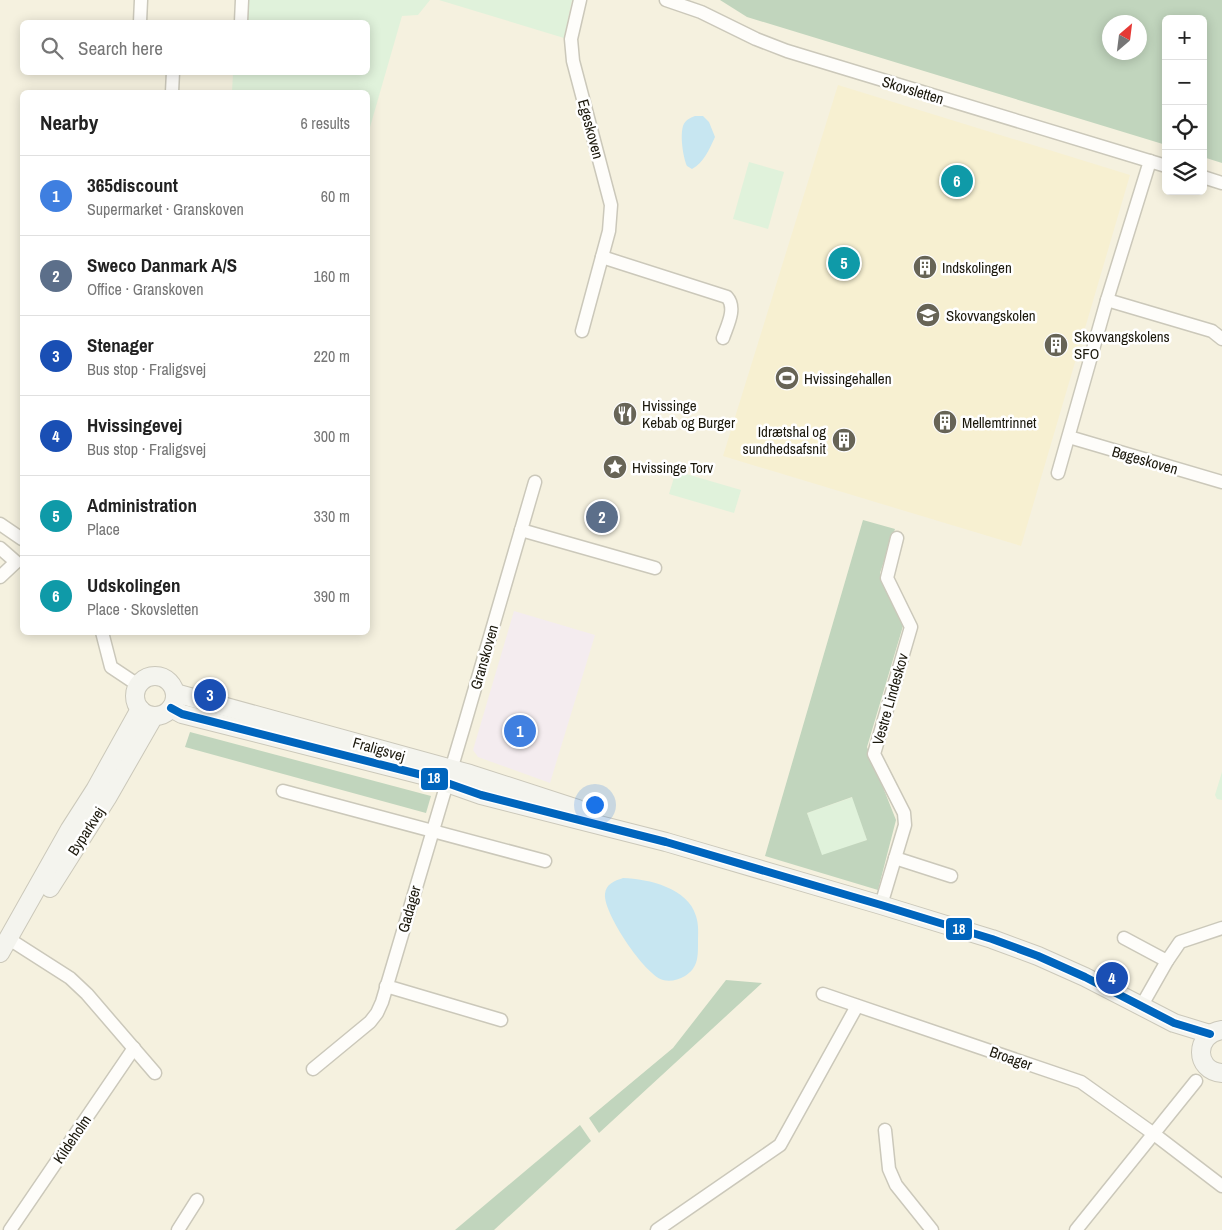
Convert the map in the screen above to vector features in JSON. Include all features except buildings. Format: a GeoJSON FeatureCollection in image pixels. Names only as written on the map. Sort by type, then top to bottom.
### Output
{"type":"FeatureCollection","features":[{"type":"Feature","properties":{"kind":"street"},"geometry":{"type":"LineString","coordinates":[[140,20],[141,0]]}},
{"type":"Feature","properties":{"kind":"street"},"geometry":{"type":"LineString","coordinates":[[241,20],[242,0]]}},
{"type":"Feature","properties":{"kind":"street","name":"Egeskoven"},"geometry":{"type":"LineString","coordinates":[[580,0],[571,39],[572,61],[611,205],[609,231],[582,331]]}},
{"type":"Feature","properties":{"kind":"street","name":"Skovsletten"},"geometry":{"type":"LineString","coordinates":[[666,0],[677,2],[701,12],[748,36],[787,51],[1162,165]]}},
{"type":"Feature","properties":{"kind":"street"},"geometry":{"type":"LineString","coordinates":[[172,90],[173,75]]}},
{"type":"Feature","properties":{"kind":"street"},"geometry":{"type":"LineString","coordinates":[[1058,473],[1107,300],[1150,161]]}},
{"type":"Feature","properties":{"kind":"street"},"geometry":{"type":"LineString","coordinates":[[1207,178],[1222,183]]}},
{"type":"Feature","properties":{"kind":"street"},"geometry":{"type":"LineString","coordinates":[[602,257],[727,297],[731,301],[732,310],[723,338]]}},
{"type":"Feature","properties":{"kind":"street"},"geometry":{"type":"LineString","coordinates":[[1107,300],[1212,331],[1222,339]]}},
{"type":"Feature","properties":{"kind":"street","name":"Bøgeskoven"},"geometry":{"type":"LineString","coordinates":[[1069,437],[1222,482]]}},
{"type":"Feature","properties":{"kind":"street","name":"Granskoven"},"geometry":{"type":"LineString","coordinates":[[449,776],[535,482]]}},
{"type":"Feature","properties":{"kind":"street"},"geometry":{"type":"LineString","coordinates":[[0,524],[19,537],[1,549],[16,562],[0,577]]}},
{"type":"Feature","properties":{"kind":"street"},"geometry":{"type":"LineString","coordinates":[[521,530],[655,568]]}},
{"type":"Feature","properties":{"kind":"street","name":"Vestre Lindeskov"},"geometry":{"type":"LineString","coordinates":[[881,905],[905,825],[904,814],[874,754],[911,627],[887,578],[898,538]]}},
{"type":"Feature","properties":{"kind":"street"},"geometry":{"type":"LineString","coordinates":[[103,635],[111,667],[138,686]]}},
{"type":"Feature","properties":{"kind":"street"},"geometry":{"type":"LineString","coordinates":[[157,676],[169,682],[173,701],[164,715],[147,713],[135,698],[138,686],[144,679],[157,676]]}},
{"type":"Feature","properties":{"kind":"street","name":"Fraligsvej"},"geometry":{"type":"LineString","coordinates":[[173,701],[182,714],[421,775],[449,776],[604,817],[666,842],[992,939],[1038,956],[1085,977],[1174,1023],[1201,1051],[1201,1057],[1207,1067],[1222,1073]]}},
{"type":"Feature","properties":{"kind":"street","name":"Byparkvej"},"geometry":{"type":"LineString","coordinates":[[4,946],[19,930],[47,892],[107,798],[147,713]]}},
{"type":"Feature","properties":{"kind":"street","name":"Gadager"},"geometry":{"type":"LineString","coordinates":[[313,1069],[374,1018],[382,1002],[449,776]]}},
{"type":"Feature","properties":{"kind":"street"},"geometry":{"type":"LineString","coordinates":[[283,791],[545,861]]}},
{"type":"Feature","properties":{"kind":"street"},"geometry":{"type":"LineString","coordinates":[[895,858],[951,876]]}},
{"type":"Feature","properties":{"kind":"street"},"geometry":{"type":"LineString","coordinates":[[1142,1005],[1180,942],[1222,928]]}},
{"type":"Feature","properties":{"kind":"street"},"geometry":{"type":"LineString","coordinates":[[1124,938],[1167,961]]}},
{"type":"Feature","properties":{"kind":"street"},"geometry":{"type":"LineString","coordinates":[[4,946],[70,978],[87,994],[155,1073]]}},
{"type":"Feature","properties":{"kind":"street"},"geometry":{"type":"LineString","coordinates":[[386,986],[502,1020]]}},
{"type":"Feature","properties":{"kind":"street","name":"Broager"},"geometry":{"type":"LineString","coordinates":[[823,994],[1081,1082],[1222,1186]]}},
{"type":"Feature","properties":{"kind":"street"},"geometry":{"type":"LineString","coordinates":[[657,1230],[780,1145],[856,1006]]}},
{"type":"Feature","properties":{"kind":"street","name":"Fraligsvej"},"geometry":{"type":"LineString","coordinates":[[1174,1023],[1216,1032]]}},
{"type":"Feature","properties":{"kind":"street"},"geometry":{"type":"LineString","coordinates":[[1201,1051],[1205,1039],[1216,1032]]}},
{"type":"Feature","properties":{"kind":"street","name":"Kildeholm"},"geometry":{"type":"LineString","coordinates":[[10,1230],[134,1048]]}},
{"type":"Feature","properties":{"kind":"street"},"geometry":{"type":"LineString","coordinates":[[1076,1230],[1196,1081]]}},
{"type":"Feature","properties":{"kind":"street"},"geometry":{"type":"LineString","coordinates":[[885,1130],[890,1169],[896,1185],[932,1230]]}},
{"type":"Feature","properties":{"kind":"street"},"geometry":{"type":"LineString","coordinates":[[178,1230],[198,1200]]}},
{"type":"Feature","properties":{"kind":"shaded area","name":"Skovvangskolen"},"geometry":{"type":"Polygon","coordinates":[[[838,85],[1130,175],[1021,546],[723,456],[838,85]]]}},
{"type":"Feature","properties":{"kind":"shaded area"},"geometry":{"type":"Polygon","coordinates":[[[514,611],[595,635],[550,783],[478,757],[473,750],[514,611]]]}},
{"type":"Feature","properties":{"kind":"green space"},"geometry":{"type":"Polygon","coordinates":[[[247,0],[430,0],[418,15],[402,16],[370,127],[370,90],[232,90],[233,75],[370,75],[370,20],[246,20],[247,0]]]}},
{"type":"Feature","properties":{"kind":"green space"},"geometry":{"type":"Polygon","coordinates":[[[439,0],[572,0],[564,38],[439,0]]]}},
{"type":"Feature","properties":{"kind":"green space"},"geometry":{"type":"Polygon","coordinates":[[[720,0],[1222,0],[1222,163],[1207,158],[1207,15],[1162,15],[1162,144],[747,17],[720,0]]]}},
{"type":"Feature","properties":{"kind":"green space"},"geometry":{"type":"Polygon","coordinates":[[[749,162],[784,172],[768,229],[733,219],[749,162]]]}},
{"type":"Feature","properties":{"kind":"green space"},"geometry":{"type":"Polygon","coordinates":[[[676,471],[741,490],[734,513],[669,494],[676,471]]]}},
{"type":"Feature","properties":{"kind":"green space"},"geometry":{"type":"Polygon","coordinates":[[[863,520],[895,529],[880,573],[903,626],[867,747],[896,820],[878,890],[765,856],[863,520]],[[852,797],[807,813],[822,855],[867,840],[852,797]]]}},
{"type":"Feature","properties":{"kind":"green space"},"geometry":{"type":"Polygon","coordinates":[[[190,732],[431,796],[426,813],[185,747],[190,732]]]}},
{"type":"Feature","properties":{"kind":"green space"},"geometry":{"type":"Polygon","coordinates":[[[1222,772],[1222,800],[1217,799],[1215,795],[1222,772]]]}},
{"type":"Feature","properties":{"kind":"green space"},"geometry":{"type":"Polygon","coordinates":[[[853,797],[867,840],[822,856],[807,813],[853,797]]]}},
{"type":"Feature","properties":{"kind":"green space"},"geometry":{"type":"Polygon","coordinates":[[[726,980],[762,983],[599,1133],[589,1118],[673,1048],[726,980]]]}},
{"type":"Feature","properties":{"kind":"green space"},"geometry":{"type":"Polygon","coordinates":[[[580,1125],[591,1141],[494,1230],[455,1230],[580,1125]]]}},
{"type":"Feature","properties":{"kind":"water"},"geometry":{"type":"Polygon","coordinates":[[[695,116],[703,116],[709,122],[715,137],[703,159],[692,169],[687,166],[682,146],[682,135],[685,122],[695,116]]]}},
{"type":"Feature","properties":{"kind":"water"},"geometry":{"type":"Polygon","coordinates":[[[623,878],[644,880],[666,887],[685,898],[692,906],[698,923],[698,953],[695,966],[685,976],[677,980],[668,981],[655,976],[626,942],[611,915],[606,903],[605,894],[609,885],[623,878]]]}},
{"type":"Feature","properties":{"kind":"transit line","name":"18"},"geometry":{"type":"LineString","coordinates":[[171,708],[182,714],[430,777],[481,795],[666,842],[992,939],[1038,956],[1085,977],[1174,1023],[1210,1034]]}},
{"type":"Feature","properties":{"kind":"place","name":"Udskolingen"},"geometry":{"type":"Point","coordinates":[957,181]}},
{"type":"Feature","properties":{"kind":"place","name":"Administration"},"geometry":{"type":"Point","coordinates":[844,263]}},
{"type":"Feature","properties":{"kind":"place","name":"Indskolingen"},"geometry":{"type":"Point","coordinates":[925,267]}},
{"type":"Feature","properties":{"kind":"place","name":"Skovvangskolen"},"geometry":{"type":"Point","coordinates":[928,315]}},
{"type":"Feature","properties":{"kind":"place","name":"Skovvangskolens SFO"},"geometry":{"type":"Point","coordinates":[1056,345]}},
{"type":"Feature","properties":{"kind":"place","name":"Hvissingehallen"},"geometry":{"type":"Point","coordinates":[787,378]}},
{"type":"Feature","properties":{"kind":"place","name":"Hvissinge Kebab og Burger"},"geometry":{"type":"Point","coordinates":[625,414]}},
{"type":"Feature","properties":{"kind":"place","name":"Mellemtrinnet"},"geometry":{"type":"Point","coordinates":[945,422]}},
{"type":"Feature","properties":{"kind":"place","name":"Idrætshal og sundhedsafsnit"},"geometry":{"type":"Point","coordinates":[844,440]}},
{"type":"Feature","properties":{"kind":"place","name":"Hvissinge Torv"},"geometry":{"type":"Point","coordinates":[615,467]}},
{"type":"Feature","properties":{"kind":"place","name":"Sweco Danmark A/S"},"geometry":{"type":"Point","coordinates":[602,517]}},
{"type":"Feature","properties":{"kind":"place","name":"Stenager"},"geometry":{"type":"Point","coordinates":[210,695]}},
{"type":"Feature","properties":{"kind":"place","name":"365discount"},"geometry":{"type":"Point","coordinates":[520,731]}},
{"type":"Feature","properties":{"kind":"place","name":"Hvissingevej"},"geometry":{"type":"Point","coordinates":[1112,978]}}]}
